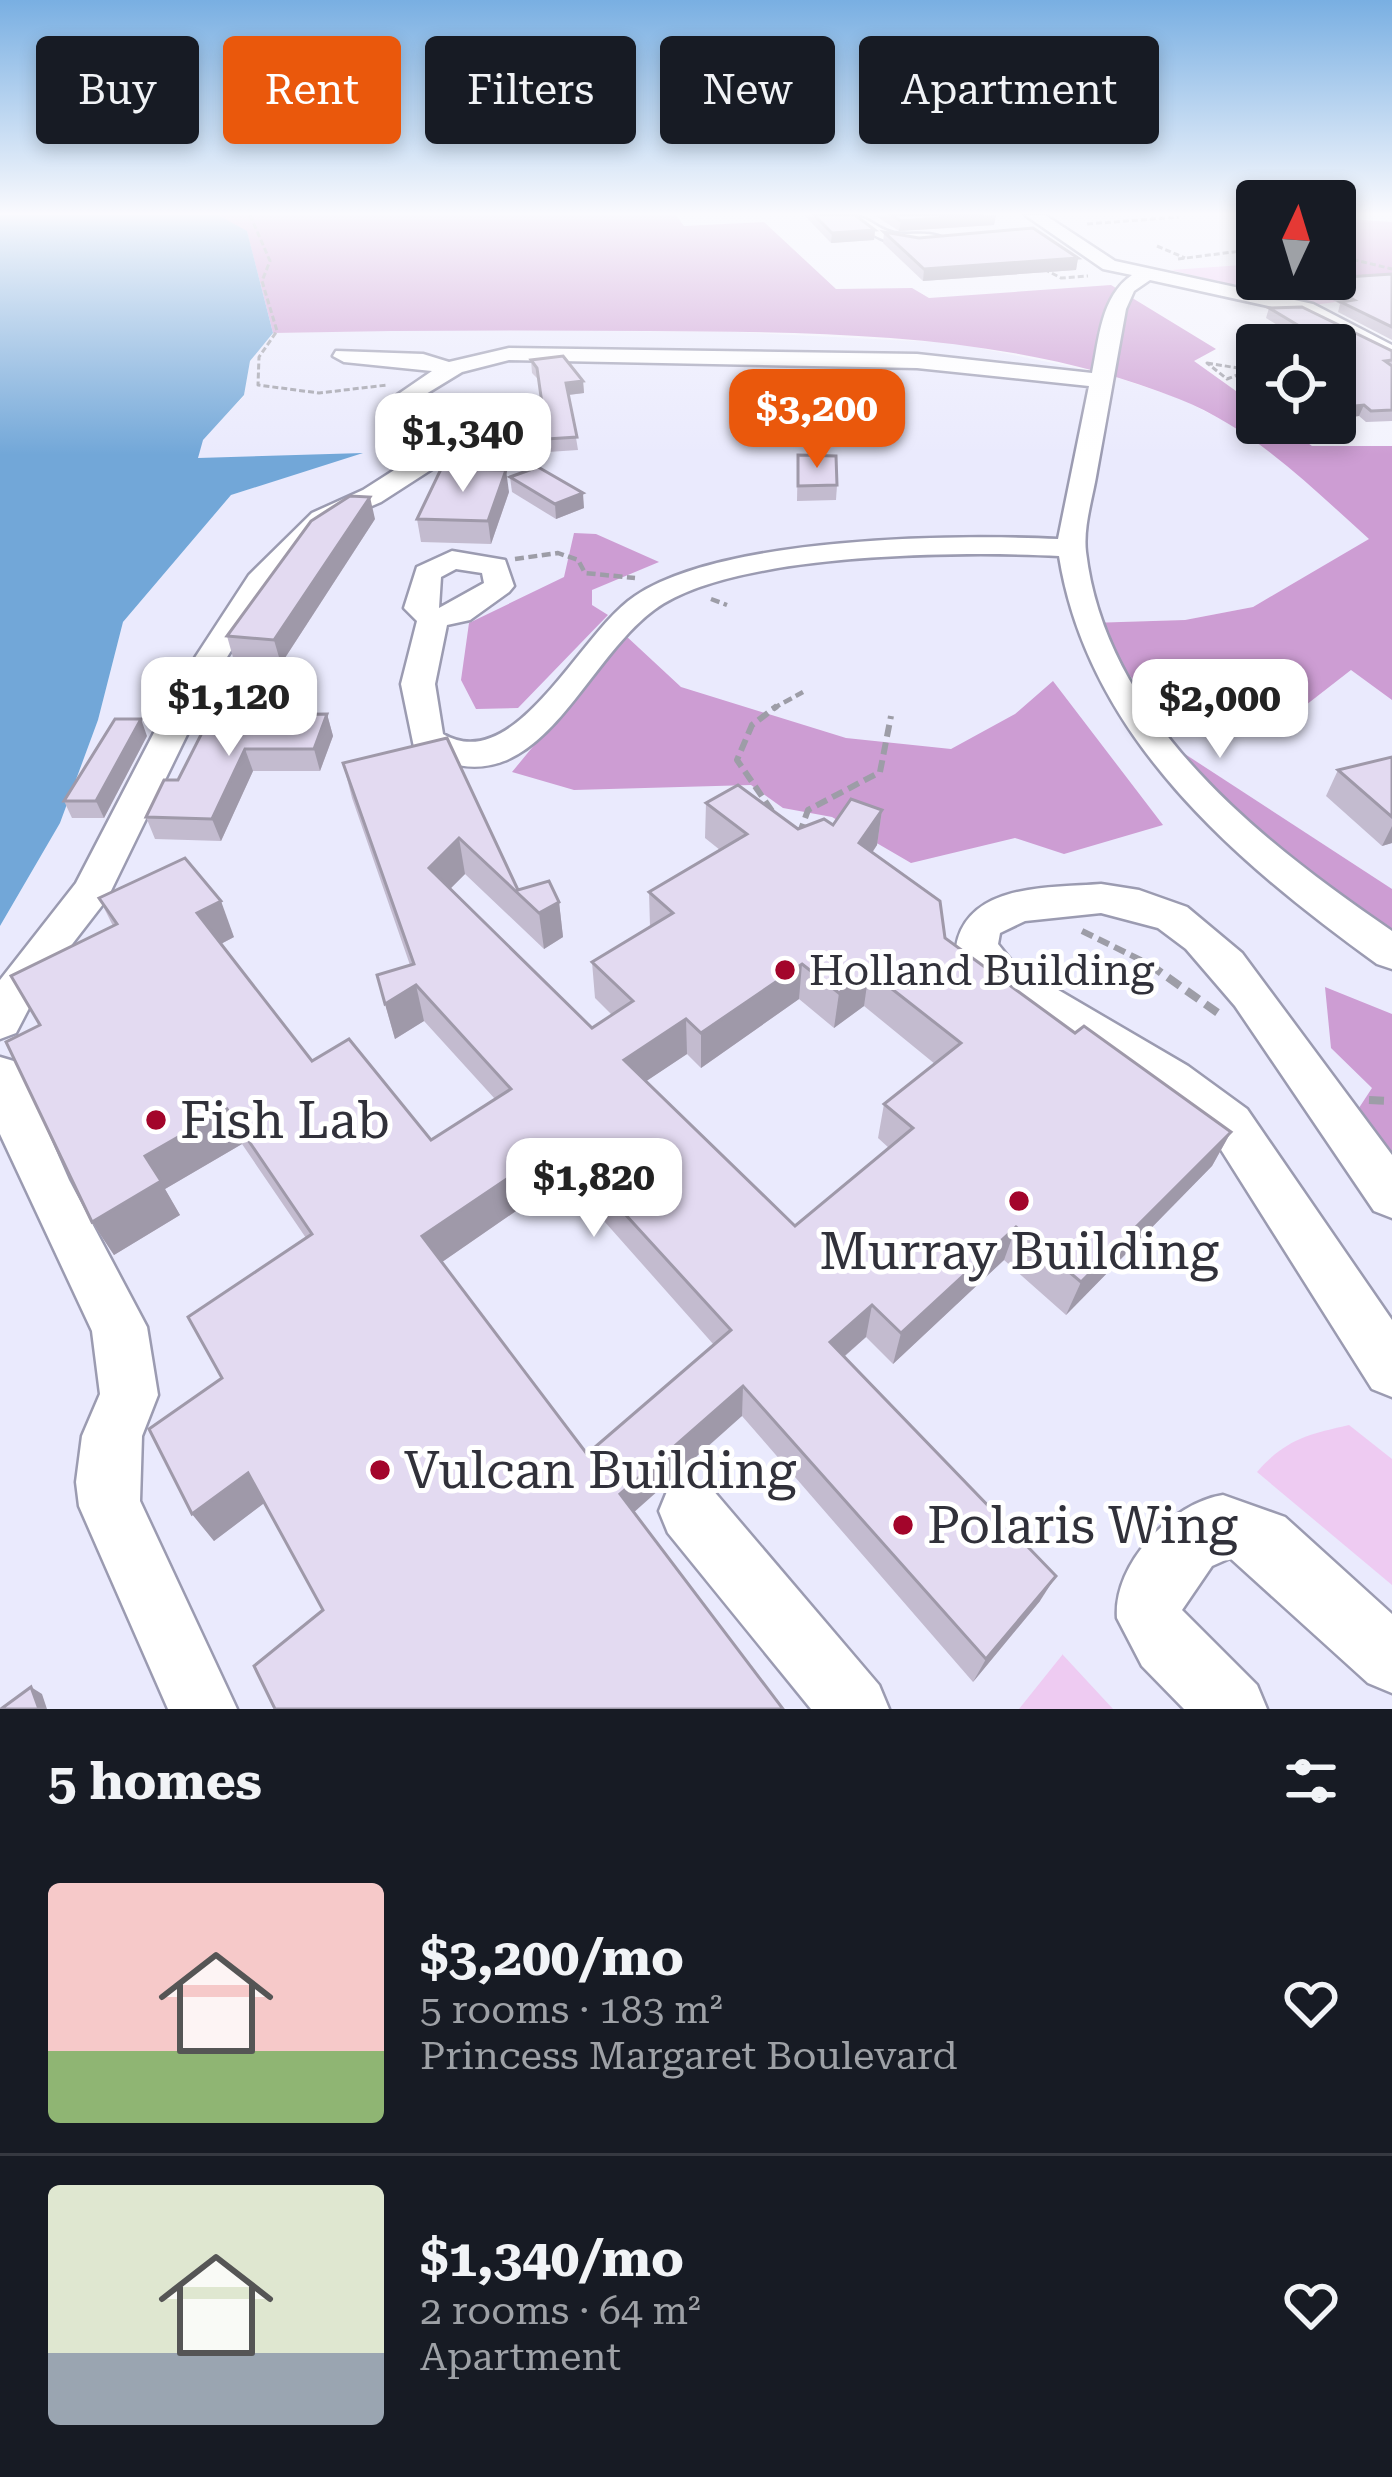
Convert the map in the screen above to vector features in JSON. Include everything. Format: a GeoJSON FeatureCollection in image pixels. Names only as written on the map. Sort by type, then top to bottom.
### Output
{"type":"FeatureCollection","features":[{"type":"Feature","properties":{"kind":"street"},"geometry":{"type":"LineString","coordinates":[[1122,295],[1071,548],[1089,631],[1131,709],[1160,747],[1240,831],[1392,953]]}},
{"type":"Feature","properties":{"kind":"street"},"geometry":{"type":"LineString","coordinates":[[1241,295],[1325,314],[1392,353]]}},
{"type":"Feature","properties":{"kind":"street"},"geometry":{"type":"LineString","coordinates":[[436,450],[409,395],[450,369],[478,359],[536,352],[917,361],[1101,381]]}},
{"type":"Feature","properties":{"kind":"street"},"geometry":{"type":"LineString","coordinates":[[344,356],[423,361],[450,369]]}},
{"type":"Feature","properties":{"kind":"street"},"geometry":{"type":"LineString","coordinates":[[0,1021],[31,966],[72,924],[98,884],[107,855],[247,602],[322,519],[369,498],[436,450],[522,412]]}},
{"type":"Feature","properties":{"kind":"street"},"geometry":{"type":"LineString","coordinates":[[433,618],[418,684],[426,739],[447,753],[481,755],[525,736],[624,620],[676,587],[836,550],[955,541],[1071,548]]}},
{"type":"Feature","properties":{"kind":"street"},"geometry":{"type":"LineString","coordinates":[[466,559],[495,566],[500,572],[494,593],[452,617],[433,618],[419,608],[433,568],[466,559]]}},
{"type":"Feature","properties":{"kind":"street"},"geometry":{"type":"LineString","coordinates":[[1392,1195],[1231,964],[1190,927],[1138,904],[1087,897],[1006,911],[980,928],[977,947],[999,976],[1171,1080],[1230,1123],[1392,1369]]}},
{"type":"Feature","properties":{"kind":"street"},"geometry":{"type":"LineString","coordinates":[[0,1076],[49,1192],[119,1327],[129,1395],[112,1436],[106,1482],[110,1506],[202,1709]]}},
{"type":"Feature","properties":{"kind":"street"},"geometry":{"type":"LineString","coordinates":[[690,1511],[855,1709]]}},
{"type":"Feature","properties":{"kind":"street"},"geometry":{"type":"LineString","coordinates":[[1233,1709],[1159,1633],[1147,1610],[1150,1591],[1194,1540],[1214,1527],[1239,1527],[1263,1539],[1392,1659]]}},
{"type":"Feature","properties":{"kind":"path"},"geometry":{"type":"LineString","coordinates":[[266,295],[277,331],[259,357],[258,385],[320,393],[420,385]]}},
{"type":"Feature","properties":{"kind":"path"},"geometry":{"type":"LineString","coordinates":[[1207,363],[1254,369],[1229,380],[1207,363]]}},
{"type":"Feature","properties":{"kind":"path"},"geometry":{"type":"LineString","coordinates":[[495,566],[530,553],[558,553],[578,560],[585,573],[676,587],[728,604]]}},
{"type":"Feature","properties":{"kind":"path"},"geometry":{"type":"LineString","coordinates":[[803,692],[752,719],[741,734],[737,760],[765,804],[816,848]]}},
{"type":"Feature","properties":{"kind":"path"},"geometry":{"type":"LineString","coordinates":[[794,848],[808,811],[880,772],[891,716]]}},
{"type":"Feature","properties":{"kind":"path"},"geometry":{"type":"LineString","coordinates":[[1072,928],[1151,964],[1226,1020]]}},
{"type":"Feature","properties":{"kind":"path"},"geometry":{"type":"LineString","coordinates":[[1371,1100],[1392,1101]]}},
{"type":"Feature","properties":{"kind":"shaded area"},"geometry":{"type":"Polygon","coordinates":[[[263,295],[1127,295],[1216,349],[1194,361],[1236,391],[1236,429],[1179,399],[1116,377],[1051,360],[917,340],[715,331],[273,333],[263,295]]]}},
{"type":"Feature","properties":{"kind":"shaded area"},"geometry":{"type":"Polygon","coordinates":[[[1294,300],[1338,300],[1314,305],[1294,300]]]}},
{"type":"Feature","properties":{"kind":"shaded area"},"geometry":{"type":"Polygon","coordinates":[[[733,332],[955,343],[1106,374],[1181,399],[1236,427],[1236,444],[1259,444],[1288,465],[1370,539],[1253,607],[1185,620],[1090,623],[1306,705],[1352,669],[1392,700],[1392,1709],[0,1709],[0,926],[60,823],[98,720],[123,622],[231,495],[357,454],[197,459],[202,440],[244,396],[250,361],[273,333],[733,332]]]}},
{"type":"Feature","properties":{"kind":"shaded area"},"geometry":{"type":"Polygon","coordinates":[[[1259,444],[1392,446],[1392,700],[1351,670],[1306,705],[1172,730],[1089,623],[1185,620],[1253,607],[1369,539],[1259,444]]]}},
{"type":"Feature","properties":{"kind":"shaded area"},"geometry":{"type":"Polygon","coordinates":[[[574,533],[596,534],[659,562],[592,590],[592,605],[608,615],[518,708],[476,709],[461,680],[469,623],[564,577],[574,533]]]}},
{"type":"Feature","properties":{"kind":"shaded area"},"geometry":{"type":"Polygon","coordinates":[[[625,635],[681,687],[846,738],[951,749],[1015,714],[1053,681],[1163,825],[1064,854],[1015,838],[911,863],[832,817],[783,808],[751,785],[574,790],[512,772],[625,635]]]}},
{"type":"Feature","properties":{"kind":"shaded area"},"geometry":{"type":"Polygon","coordinates":[[[1145,728],[1392,889],[1392,950],[1331,907],[1145,728]]]}},
{"type":"Feature","properties":{"kind":"shaded area"},"geometry":{"type":"Polygon","coordinates":[[[1325,987],[1392,1014],[1392,1162],[1355,1114],[1372,1088],[1331,1048],[1325,987]]]}},
{"type":"Feature","properties":{"kind":"shaded area"},"geometry":{"type":"Polygon","coordinates":[[[1349,1425],[1392,1459],[1392,1585],[1257,1472],[1298,1440],[1349,1425]]]}},
{"type":"Feature","properties":{"kind":"shaded area"},"geometry":{"type":"Polygon","coordinates":[[[1063,1655],[1113,1709],[1019,1709],[1063,1655]]]}},
{"type":"Feature","properties":{"kind":"water"},"geometry":{"type":"Polygon","coordinates":[[[0,295],[263,295],[273,333],[250,361],[244,395],[203,440],[198,458],[363,453],[231,495],[123,622],[98,720],[60,823],[0,926],[0,295]]]}},
{"type":"Feature","properties":{"kind":"building"},"geometry":{"type":"Polygon","coordinates":[[[1356,295],[1392,295],[1392,327],[1341,302],[1356,300],[1356,295]]]}},
{"type":"Feature","properties":{"kind":"building"},"geometry":{"type":"Polygon","coordinates":[[[1302,307],[1337,324],[1296,324],[1269,308],[1302,307]]]}},
{"type":"Feature","properties":{"kind":"building"},"geometry":{"type":"Polygon","coordinates":[[[1356,333],[1392,351],[1392,360],[1385,361],[1392,366],[1392,410],[1371,411],[1356,406],[1356,333]]]}},
{"type":"Feature","properties":{"kind":"building"},"geometry":{"type":"Polygon","coordinates":[[[563,356],[583,381],[566,383],[577,437],[547,439],[537,368],[531,360],[563,356]]]}},
{"type":"Feature","properties":{"kind":"building"},"geometry":{"type":"Polygon","coordinates":[[[798,455],[836,456],[837,485],[798,486],[798,455]]]}},
{"type":"Feature","properties":{"kind":"building"},"geometry":{"type":"Polygon","coordinates":[[[538,467],[583,493],[555,504],[510,477],[538,467]]]}},
{"type":"Feature","properties":{"kind":"building"},"geometry":{"type":"Polygon","coordinates":[[[441,469],[506,470],[488,521],[417,519],[441,469]]]}},
{"type":"Feature","properties":{"kind":"building"},"geometry":{"type":"Polygon","coordinates":[[[350,496],[370,497],[274,640],[227,636],[311,521],[350,496]]]}},
{"type":"Feature","properties":{"kind":"building"},"geometry":{"type":"Polygon","coordinates":[[[327,714],[314,749],[245,749],[212,819],[146,817],[164,780],[178,780],[211,715],[327,714]]]}},
{"type":"Feature","properties":{"kind":"building"},"geometry":{"type":"Polygon","coordinates":[[[115,719],[141,719],[96,801],[64,801],[115,719]]]}},
{"type":"Feature","properties":{"kind":"building"},"geometry":{"type":"Polygon","coordinates":[[[447,738],[518,890],[549,881],[559,902],[539,913],[459,838],[429,868],[592,1028],[633,1001],[592,962],[673,913],[649,892],[747,834],[706,803],[738,785],[798,829],[824,819],[833,825],[851,799],[882,810],[859,843],[940,901],[945,938],[1075,1033],[1084,1026],[1231,1132],[1081,1282],[1016,1227],[901,1333],[872,1305],[830,1342],[1056,1576],[986,1659],[743,1386],[620,1494],[783,1709],[275,1709],[254,1666],[323,1610],[248,1473],[192,1514],[149,1429],[222,1378],[188,1317],[312,1234],[227,1109],[145,1156],[161,1181],[92,1222],[6,1042],[40,1025],[11,976],[117,924],[99,898],[185,858],[221,901],[197,913],[312,1061],[349,1039],[431,1140],[511,1089],[416,985],[385,1004],[377,975],[414,964],[343,763],[447,738]],[[802,964],[701,1033],[686,1019],[624,1060],[795,1226],[913,1128],[884,1104],[961,1043],[869,971],[839,993],[802,964]],[[560,1143],[422,1236],[587,1454],[731,1330],[560,1143]]]}},
{"type":"Feature","properties":{"kind":"building"},"geometry":{"type":"Polygon","coordinates":[[[1392,757],[1392,817],[1338,770],[1392,757]]]}},
{"type":"Feature","properties":{"kind":"building"},"geometry":{"type":"Polygon","coordinates":[[[31,1687],[39,1709],[1,1709],[31,1687]]]}},
{"type":"Feature","properties":{"kind":"place","name":"Holland Building"},"geometry":{"type":"Point","coordinates":[785,970]}},
{"type":"Feature","properties":{"kind":"place","name":"Fish Lab"},"geometry":{"type":"Point","coordinates":[156,1120]}},
{"type":"Feature","properties":{"kind":"place","name":"Murray Building"},"geometry":{"type":"Point","coordinates":[1019,1201]}},
{"type":"Feature","properties":{"kind":"place","name":"Vulcan Building"},"geometry":{"type":"Point","coordinates":[380,1470]}},
{"type":"Feature","properties":{"kind":"place","name":"Polaris Wing"},"geometry":{"type":"Point","coordinates":[903,1525]}}]}
